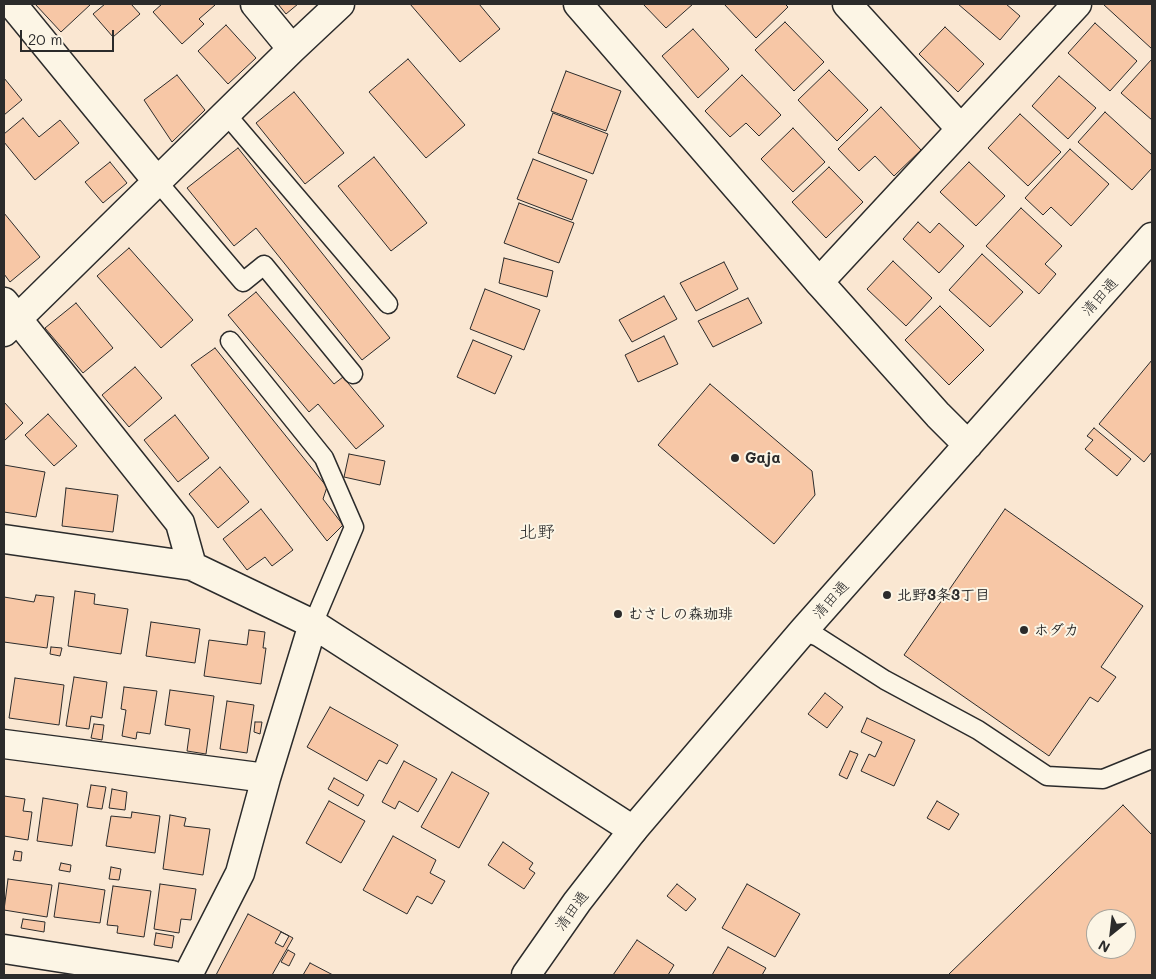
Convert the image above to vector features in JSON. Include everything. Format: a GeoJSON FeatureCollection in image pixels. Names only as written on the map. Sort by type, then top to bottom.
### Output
{"type":"FeatureCollection","features":[{"type":"Feature","properties":{"kind":"street"},"geometry":{"type":"LineString","coordinates":[[12,4],[157,181]]}},
{"type":"Feature","properties":{"kind":"street"},"geometry":{"type":"LineString","coordinates":[[255,4],[292,49]]}},
{"type":"Feature","properties":{"kind":"street"},"geometry":{"type":"LineString","coordinates":[[192,566],[180,523],[8,318],[157,181],[340,4]]}},
{"type":"Feature","properties":{"kind":"street"},"geometry":{"type":"LineString","coordinates":[[847,4],[960,128]]}},
{"type":"Feature","properties":{"kind":"street"},"geometry":{"type":"LineString","coordinates":[[819,282],[1076,4]]}},
{"type":"Feature","properties":{"kind":"street"},"geometry":{"type":"LineString","coordinates":[[586,6],[819,282],[968,445]]}},
{"type":"Feature","properties":{"kind":"street","name":"清田通"},"geometry":{"type":"LineString","coordinates":[[526,975],[578,902],[633,830],[802,632],[1152,237]]}},
{"type":"Feature","properties":{"kind":"street"},"geometry":{"type":"LineString","coordinates":[[4,539],[192,566],[313,624],[633,830]]}},
{"type":"Feature","properties":{"kind":"street"},"geometry":{"type":"LineString","coordinates":[[188,975],[240,873],[266,778],[313,624]]}},
{"type":"Feature","properties":{"kind":"street"},"geometry":{"type":"LineString","coordinates":[[4,744],[266,778]]}},
{"type":"Feature","properties":{"kind":"street"},"geometry":{"type":"LineString","coordinates":[[4,950],[172,975]]}},
{"type":"Feature","properties":{"kind":"lane"},"geometry":{"type":"LineString","coordinates":[[226,114],[388,304]]}},
{"type":"Feature","properties":{"kind":"lane"},"geometry":{"type":"LineString","coordinates":[[157,181],[244,282],[264,265],[353,374]]}},
{"type":"Feature","properties":{"kind":"lane"},"geometry":{"type":"LineString","coordinates":[[230,341],[324,458],[354,527],[313,624]]}},
{"type":"Feature","properties":{"kind":"lane"},"geometry":{"type":"LineString","coordinates":[[802,632],[818,637],[885,680],[978,730],[1047,776],[1103,779],[1152,758]]}},
{"type":"Feature","properties":{"kind":"building"},"geometry":{"type":"Polygon","coordinates":[[[35,4],[91,4],[61,32],[35,4]]]}},
{"type":"Feature","properties":{"kind":"building"},"geometry":{"type":"Polygon","coordinates":[[[105,4],[131,4],[140,14],[113,37],[93,14],[105,4]]]}},
{"type":"Feature","properties":{"kind":"building"},"geometry":{"type":"Polygon","coordinates":[[[162,4],[215,5],[199,19],[204,24],[182,44],[153,12],[162,4]]]}},
{"type":"Feature","properties":{"kind":"building"},"geometry":{"type":"Polygon","coordinates":[[[278,4],[298,4],[286,14],[278,4]]]}},
{"type":"Feature","properties":{"kind":"building"},"geometry":{"type":"Polygon","coordinates":[[[410,4],[479,4],[500,29],[460,62],[410,4]]]}},
{"type":"Feature","properties":{"kind":"building"},"geometry":{"type":"Polygon","coordinates":[[[643,4],[693,4],[666,28],[643,4]]]}},
{"type":"Feature","properties":{"kind":"building"},"geometry":{"type":"Polygon","coordinates":[[[724,4],[785,4],[788,7],[756,38],[724,4]]]}},
{"type":"Feature","properties":{"kind":"building"},"geometry":{"type":"Polygon","coordinates":[[[958,4],[1006,4],[1020,16],[1000,40],[958,4]]]}},
{"type":"Feature","properties":{"kind":"building"},"geometry":{"type":"Polygon","coordinates":[[[1103,4],[1152,4],[1152,49],[1103,4]]]}},
{"type":"Feature","properties":{"kind":"building"},"geometry":{"type":"Polygon","coordinates":[[[785,22],[824,62],[794,91],[755,50],[785,22]]]}},
{"type":"Feature","properties":{"kind":"building"},"geometry":{"type":"Polygon","coordinates":[[[1095,23],[1137,61],[1110,91],[1068,53],[1095,23]]]}},
{"type":"Feature","properties":{"kind":"building"},"geometry":{"type":"Polygon","coordinates":[[[226,25],[256,58],[228,84],[198,51],[226,25]]]}},
{"type":"Feature","properties":{"kind":"building"},"geometry":{"type":"Polygon","coordinates":[[[945,27],[984,64],[958,92],[919,54],[945,27]]]}},
{"type":"Feature","properties":{"kind":"building"},"geometry":{"type":"Polygon","coordinates":[[[693,29],[729,69],[698,98],[662,56],[693,29]]]}},
{"type":"Feature","properties":{"kind":"building"},"geometry":{"type":"Polygon","coordinates":[[[408,59],[465,125],[426,158],[369,92],[408,59]]]}},
{"type":"Feature","properties":{"kind":"building"},"geometry":{"type":"Polygon","coordinates":[[[1152,59],[1152,120],[1121,93],[1152,59]]]}},
{"type":"Feature","properties":{"kind":"building"},"geometry":{"type":"Polygon","coordinates":[[[829,70],[868,110],[837,141],[798,100],[829,70]]]}},
{"type":"Feature","properties":{"kind":"building"},"geometry":{"type":"Polygon","coordinates":[[[566,71],[621,91],[606,131],[551,111],[566,71]]]}},
{"type":"Feature","properties":{"kind":"building"},"geometry":{"type":"Polygon","coordinates":[[[177,75],[205,110],[172,142],[144,100],[177,75]]]}},
{"type":"Feature","properties":{"kind":"building"},"geometry":{"type":"Polygon","coordinates":[[[742,75],[781,115],[759,136],[746,123],[730,137],[705,111],[742,75]]]}},
{"type":"Feature","properties":{"kind":"building"},"geometry":{"type":"Polygon","coordinates":[[[1059,76],[1096,108],[1068,139],[1032,106],[1059,76]]]}},
{"type":"Feature","properties":{"kind":"building"},"geometry":{"type":"Polygon","coordinates":[[[4,78],[22,100],[4,115],[4,78]]]}},
{"type":"Feature","properties":{"kind":"building"},"geometry":{"type":"Polygon","coordinates":[[[294,92],[344,153],[305,184],[256,123],[294,92]]]}},
{"type":"Feature","properties":{"kind":"building"},"geometry":{"type":"Polygon","coordinates":[[[881,107],[921,150],[894,176],[875,156],[859,171],[838,149],[881,107]]]}},
{"type":"Feature","properties":{"kind":"building"},"geometry":{"type":"Polygon","coordinates":[[[1105,112],[1152,155],[1152,168],[1132,190],[1078,142],[1105,112]]]}},
{"type":"Feature","properties":{"kind":"building"},"geometry":{"type":"Polygon","coordinates":[[[553,113],[608,134],[593,174],[538,153],[553,113]]]}},
{"type":"Feature","properties":{"kind":"building"},"geometry":{"type":"Polygon","coordinates":[[[1020,114],[1061,152],[1028,186],[988,148],[1020,114]]]}},
{"type":"Feature","properties":{"kind":"building"},"geometry":{"type":"Polygon","coordinates":[[[23,118],[39,137],[60,120],[79,143],[35,180],[4,142],[4,134],[23,118]]]}},
{"type":"Feature","properties":{"kind":"building"},"geometry":{"type":"Polygon","coordinates":[[[793,128],[825,162],[793,192],[761,159],[793,128]]]}},
{"type":"Feature","properties":{"kind":"building"},"geometry":{"type":"Polygon","coordinates":[[[238,148],[390,338],[362,360],[256,228],[234,246],[187,188],[238,148]]]}},
{"type":"Feature","properties":{"kind":"building"},"geometry":{"type":"Polygon","coordinates":[[[1070,149],[1109,184],[1071,226],[1051,207],[1043,215],[1025,198],[1070,149]]]}},
{"type":"Feature","properties":{"kind":"building"},"geometry":{"type":"Polygon","coordinates":[[[374,157],[427,223],[391,251],[338,186],[374,157]]]}},
{"type":"Feature","properties":{"kind":"building"},"geometry":{"type":"Polygon","coordinates":[[[533,159],[587,180],[572,220],[517,199],[533,159]]]}},
{"type":"Feature","properties":{"kind":"building"},"geometry":{"type":"Polygon","coordinates":[[[110,162],[127,183],[103,203],[85,182],[110,162]]]}},
{"type":"Feature","properties":{"kind":"building"},"geometry":{"type":"Polygon","coordinates":[[[969,162],[1005,196],[976,226],[940,192],[969,162]]]}},
{"type":"Feature","properties":{"kind":"building"},"geometry":{"type":"Polygon","coordinates":[[[829,167],[863,202],[826,238],[792,202],[829,167]]]}},
{"type":"Feature","properties":{"kind":"building"},"geometry":{"type":"Polygon","coordinates":[[[519,203],[574,223],[559,263],[504,243],[519,203]]]}},
{"type":"Feature","properties":{"kind":"building"},"geometry":{"type":"Polygon","coordinates":[[[1021,208],[1062,246],[1045,264],[1056,274],[1039,294],[986,246],[1021,208]]]}},
{"type":"Feature","properties":{"kind":"building"},"geometry":{"type":"Polygon","coordinates":[[[4,213],[40,257],[10,282],[4,274],[4,213]]]}},
{"type":"Feature","properties":{"kind":"building"},"geometry":{"type":"Polygon","coordinates":[[[918,222],[930,233],[939,223],[964,246],[939,273],[903,239],[918,222]]]}},
{"type":"Feature","properties":{"kind":"building"},"geometry":{"type":"Polygon","coordinates":[[[129,248],[193,320],[161,348],[97,276],[129,248]]]}},
{"type":"Feature","properties":{"kind":"building"},"geometry":{"type":"Polygon","coordinates":[[[982,254],[1023,292],[990,327],[949,290],[982,254]]]}},
{"type":"Feature","properties":{"kind":"building"},"geometry":{"type":"Polygon","coordinates":[[[504,258],[553,271],[547,297],[499,283],[504,258]]]}},
{"type":"Feature","properties":{"kind":"building"},"geometry":{"type":"Polygon","coordinates":[[[893,261],[932,298],[906,326],[867,289],[893,261]]]}},
{"type":"Feature","properties":{"kind":"building"},"geometry":{"type":"Polygon","coordinates":[[[724,262],[738,289],[696,311],[680,283],[724,262]]]}},
{"type":"Feature","properties":{"kind":"building"},"geometry":{"type":"Polygon","coordinates":[[[485,289],[540,310],[524,350],[470,329],[485,289]]]}},
{"type":"Feature","properties":{"kind":"building"},"geometry":{"type":"Polygon","coordinates":[[[256,292],[334,384],[343,377],[384,426],[356,449],[318,404],[309,412],[228,315],[256,292]]]}},
{"type":"Feature","properties":{"kind":"building"},"geometry":{"type":"Polygon","coordinates":[[[664,296],[677,319],[632,342],[619,320],[664,296]]]}},
{"type":"Feature","properties":{"kind":"building"},"geometry":{"type":"Polygon","coordinates":[[[748,298],[762,323],[713,347],[698,321],[748,298]]]}},
{"type":"Feature","properties":{"kind":"building"},"geometry":{"type":"Polygon","coordinates":[[[76,303],[113,348],[83,373],[45,328],[76,303]]]}},
{"type":"Feature","properties":{"kind":"building"},"geometry":{"type":"Polygon","coordinates":[[[940,306],[984,350],[949,385],[905,340],[940,306]]]}},
{"type":"Feature","properties":{"kind":"building"},"geometry":{"type":"Polygon","coordinates":[[[664,336],[678,364],[638,382],[625,355],[664,336]]]}},
{"type":"Feature","properties":{"kind":"building"},"geometry":{"type":"Polygon","coordinates":[[[473,340],[512,356],[495,394],[457,377],[473,340]]]}},
{"type":"Feature","properties":{"kind":"building"},"geometry":{"type":"Polygon","coordinates":[[[215,348],[327,487],[323,499],[343,525],[327,541],[191,365],[215,348]]]}},
{"type":"Feature","properties":{"kind":"building"},"geometry":{"type":"Polygon","coordinates":[[[1152,360],[1152,452],[1144,462],[1099,424],[1152,360]]]}},
{"type":"Feature","properties":{"kind":"building"},"geometry":{"type":"Polygon","coordinates":[[[135,367],[162,398],[129,427],[102,395],[135,367]]]}},
{"type":"Feature","properties":{"kind":"building","name":"Gaja"},"geometry":{"type":"Polygon","coordinates":[[[710,384],[812,471],[815,495],[774,544],[658,445],[710,384]]]}},
{"type":"Feature","properties":{"kind":"building"},"geometry":{"type":"Polygon","coordinates":[[[4,402],[23,423],[4,441],[4,402]]]}},
{"type":"Feature","properties":{"kind":"building"},"geometry":{"type":"Polygon","coordinates":[[[48,414],[77,446],[54,466],[25,435],[48,414]]]}},
{"type":"Feature","properties":{"kind":"building"},"geometry":{"type":"Polygon","coordinates":[[[175,415],[209,458],[178,482],[144,440],[175,415]]]}},
{"type":"Feature","properties":{"kind":"building"},"geometry":{"type":"Polygon","coordinates":[[[1094,428],[1131,459],[1117,476],[1085,449],[1093,440],[1087,436],[1094,428]]]}},
{"type":"Feature","properties":{"kind":"building"},"geometry":{"type":"Polygon","coordinates":[[[349,454],[385,461],[380,485],[344,477],[349,454]]]}},
{"type":"Feature","properties":{"kind":"building"},"geometry":{"type":"Polygon","coordinates":[[[4,465],[45,472],[36,517],[4,512],[4,465]]]}},
{"type":"Feature","properties":{"kind":"building"},"geometry":{"type":"Polygon","coordinates":[[[220,467],[249,502],[218,528],[189,494],[220,467]]]}},
{"type":"Feature","properties":{"kind":"building"},"geometry":{"type":"Polygon","coordinates":[[[66,488],[118,495],[113,532],[62,526],[66,488]]]}},
{"type":"Feature","properties":{"kind":"building"},"geometry":{"type":"Polygon","coordinates":[[[261,509],[293,550],[272,566],[265,557],[247,570],[223,539],[261,509]]]}},
{"type":"Feature","properties":{"kind":"building","name":"ホダカ"},"geometry":{"type":"Polygon","coordinates":[[[1005,509],[1143,606],[1101,667],[1116,677],[1098,702],[1090,697],[1049,756],[904,655],[1005,509]]]}},
{"type":"Feature","properties":{"kind":"building"},"geometry":{"type":"Polygon","coordinates":[[[75,591],[95,594],[94,604],[128,609],[121,654],[68,646],[75,591]]]}},
{"type":"Feature","properties":{"kind":"building"},"geometry":{"type":"Polygon","coordinates":[[[36,595],[54,597],[47,648],[4,642],[4,597],[34,602],[36,595]]]}},
{"type":"Feature","properties":{"kind":"building"},"geometry":{"type":"Polygon","coordinates":[[[151,622],[200,629],[195,663],[146,656],[151,622]]]}},
{"type":"Feature","properties":{"kind":"building"},"geometry":{"type":"Polygon","coordinates":[[[249,630],[265,632],[263,648],[266,648],[261,684],[204,676],[209,640],[247,645],[249,630]]]}},
{"type":"Feature","properties":{"kind":"building"},"geometry":{"type":"Polygon","coordinates":[[[51,647],[62,648],[60,656],[50,654],[51,647]]]}},
{"type":"Feature","properties":{"kind":"building"},"geometry":{"type":"Polygon","coordinates":[[[74,677],[107,682],[102,718],[91,716],[89,729],[66,726],[74,677]]]}},
{"type":"Feature","properties":{"kind":"building"},"geometry":{"type":"Polygon","coordinates":[[[15,678],[64,685],[59,725],[9,718],[15,678]]]}},
{"type":"Feature","properties":{"kind":"building"},"geometry":{"type":"Polygon","coordinates":[[[124,687],[157,691],[150,734],[137,732],[136,739],[122,736],[126,710],[121,709],[124,687]]]}},
{"type":"Feature","properties":{"kind":"building"},"geometry":{"type":"Polygon","coordinates":[[[170,690],[214,696],[206,754],[187,751],[190,729],[165,725],[170,690]]]}},
{"type":"Feature","properties":{"kind":"building"},"geometry":{"type":"Polygon","coordinates":[[[825,693],[843,707],[827,728],[808,714],[825,693]]]}},
{"type":"Feature","properties":{"kind":"building"},"geometry":{"type":"Polygon","coordinates":[[[227,701],[254,705],[247,753],[220,749],[227,701]]]}},
{"type":"Feature","properties":{"kind":"building"},"geometry":{"type":"Polygon","coordinates":[[[330,707],[398,745],[387,764],[379,760],[367,781],[307,747],[330,707]]]}},
{"type":"Feature","properties":{"kind":"building"},"geometry":{"type":"Polygon","coordinates":[[[867,718],[915,740],[894,786],[861,771],[869,754],[875,757],[882,742],[861,732],[867,718]]]}},
{"type":"Feature","properties":{"kind":"building"},"geometry":{"type":"Polygon","coordinates":[[[255,722],[262,722],[260,734],[254,732],[255,722]]]}},
{"type":"Feature","properties":{"kind":"building"},"geometry":{"type":"Polygon","coordinates":[[[94,724],[104,725],[102,740],[91,738],[94,724]]]}},
{"type":"Feature","properties":{"kind":"building"},"geometry":{"type":"Polygon","coordinates":[[[850,751],[858,754],[847,779],[839,775],[850,751]]]}},
{"type":"Feature","properties":{"kind":"building"},"geometry":{"type":"Polygon","coordinates":[[[404,761],[437,779],[418,812],[399,801],[395,809],[382,802],[404,761]]]}},
{"type":"Feature","properties":{"kind":"building"},"geometry":{"type":"Polygon","coordinates":[[[452,772],[489,793],[459,848],[421,827],[452,772]]]}},
{"type":"Feature","properties":{"kind":"building"},"geometry":{"type":"Polygon","coordinates":[[[334,778],[364,795],[358,806],[328,789],[334,778]]]}},
{"type":"Feature","properties":{"kind":"building"},"geometry":{"type":"Polygon","coordinates":[[[91,785],[106,787],[102,809],[87,807],[91,785]]]}},
{"type":"Feature","properties":{"kind":"building"},"geometry":{"type":"Polygon","coordinates":[[[112,789],[127,792],[125,810],[109,808],[112,789]]]}},
{"type":"Feature","properties":{"kind":"building"},"geometry":{"type":"Polygon","coordinates":[[[4,796],[25,799],[23,811],[32,812],[28,840],[4,836],[4,796]]]}},
{"type":"Feature","properties":{"kind":"building"},"geometry":{"type":"Polygon","coordinates":[[[43,798],[78,804],[72,846],[37,841],[43,798]]]}},
{"type":"Feature","properties":{"kind":"building"},"geometry":{"type":"Polygon","coordinates":[[[329,801],[365,821],[341,863],[306,843],[329,801]]]}},
{"type":"Feature","properties":{"kind":"building"},"geometry":{"type":"Polygon","coordinates":[[[937,801],[959,814],[949,830],[927,818],[937,801]]]}},
{"type":"Feature","properties":{"kind":"building"},"geometry":{"type":"Polygon","coordinates":[[[1123,805],[1152,835],[1152,975],[948,975],[1123,805]]]}},
{"type":"Feature","properties":{"kind":"building"},"geometry":{"type":"Polygon","coordinates":[[[132,812],[160,816],[155,853],[106,846],[111,816],[131,818],[132,812]]]}},
{"type":"Feature","properties":{"kind":"building"},"geometry":{"type":"Polygon","coordinates":[[[170,815],[186,818],[184,826],[210,829],[203,875],[163,869],[170,815]]]}},
{"type":"Feature","properties":{"kind":"building"},"geometry":{"type":"Polygon","coordinates":[[[393,836],[436,860],[430,873],[445,881],[432,904],[417,896],[407,914],[363,890],[393,836]]]}},
{"type":"Feature","properties":{"kind":"building"},"geometry":{"type":"Polygon","coordinates":[[[503,842],[533,863],[529,869],[535,873],[524,889],[488,865],[503,842]]]}},
{"type":"Feature","properties":{"kind":"building"},"geometry":{"type":"Polygon","coordinates":[[[15,851],[22,852],[21,861],[13,860],[15,851]]]}},
{"type":"Feature","properties":{"kind":"building"},"geometry":{"type":"Polygon","coordinates":[[[61,863],[71,865],[70,872],[59,870],[61,863]]]}},
{"type":"Feature","properties":{"kind":"building"},"geometry":{"type":"Polygon","coordinates":[[[111,867],[121,869],[119,880],[109,879],[111,867]]]}},
{"type":"Feature","properties":{"kind":"building"},"geometry":{"type":"Polygon","coordinates":[[[8,879],[52,885],[47,917],[4,910],[8,879]]]}},
{"type":"Feature","properties":{"kind":"building"},"geometry":{"type":"Polygon","coordinates":[[[59,883],[105,890],[100,923],[54,917],[59,883]]]}},
{"type":"Feature","properties":{"kind":"building"},"geometry":{"type":"Polygon","coordinates":[[[160,884],[196,889],[191,920],[181,919],[179,933],[154,929],[160,884]]]}},
{"type":"Feature","properties":{"kind":"building"},"geometry":{"type":"Polygon","coordinates":[[[677,884],[696,899],[686,911],[667,896],[677,884]]]}},
{"type":"Feature","properties":{"kind":"building"},"geometry":{"type":"Polygon","coordinates":[[[747,884],[800,914],[775,957],[722,928],[747,884]]]}},
{"type":"Feature","properties":{"kind":"building"},"geometry":{"type":"Polygon","coordinates":[[[113,886],[151,891],[144,937],[117,933],[118,926],[107,925],[113,886]]]}},
{"type":"Feature","properties":{"kind":"building"},"geometry":{"type":"Polygon","coordinates":[[[248,914],[293,938],[272,975],[216,975],[248,914]]]}},
{"type":"Feature","properties":{"kind":"building"},"geometry":{"type":"Polygon","coordinates":[[[23,919],[45,922],[44,932],[21,928],[23,919]]]}},
{"type":"Feature","properties":{"kind":"building"},"geometry":{"type":"Polygon","coordinates":[[[281,932],[289,936],[283,947],[275,943],[281,932]]]}},
{"type":"Feature","properties":{"kind":"building"},"geometry":{"type":"Polygon","coordinates":[[[156,933],[174,936],[172,948],[154,945],[156,933]]]}},
{"type":"Feature","properties":{"kind":"building"},"geometry":{"type":"Polygon","coordinates":[[[637,940],[674,965],[668,975],[613,975],[637,940]]]}},
{"type":"Feature","properties":{"kind":"building"},"geometry":{"type":"Polygon","coordinates":[[[728,947],[766,968],[762,975],[712,975],[728,947]]]}},
{"type":"Feature","properties":{"kind":"building"},"geometry":{"type":"Polygon","coordinates":[[[288,950],[295,954],[289,966],[281,962],[288,950]]]}},
{"type":"Feature","properties":{"kind":"building"},"geometry":{"type":"Polygon","coordinates":[[[310,963],[333,975],[303,975],[310,963]]]}},
{"type":"Feature","properties":{"kind":"place","name":"Gaja"},"geometry":{"type":"Point","coordinates":[735,458]}},
{"type":"Feature","properties":{"kind":"place","name":"北野3条3丁目"},"geometry":{"type":"Point","coordinates":[887,595]}},
{"type":"Feature","properties":{"kind":"place","name":"むさしの森珈琲"},"geometry":{"type":"Point","coordinates":[618,614]}},
{"type":"Feature","properties":{"kind":"place","name":"ホダカ"},"geometry":{"type":"Point","coordinates":[1024,630]}},
{"type":"Feature","properties":{"kind":"district","name":"北野"},"geometry":{"type":"Point","coordinates":[537,532]}}]}
